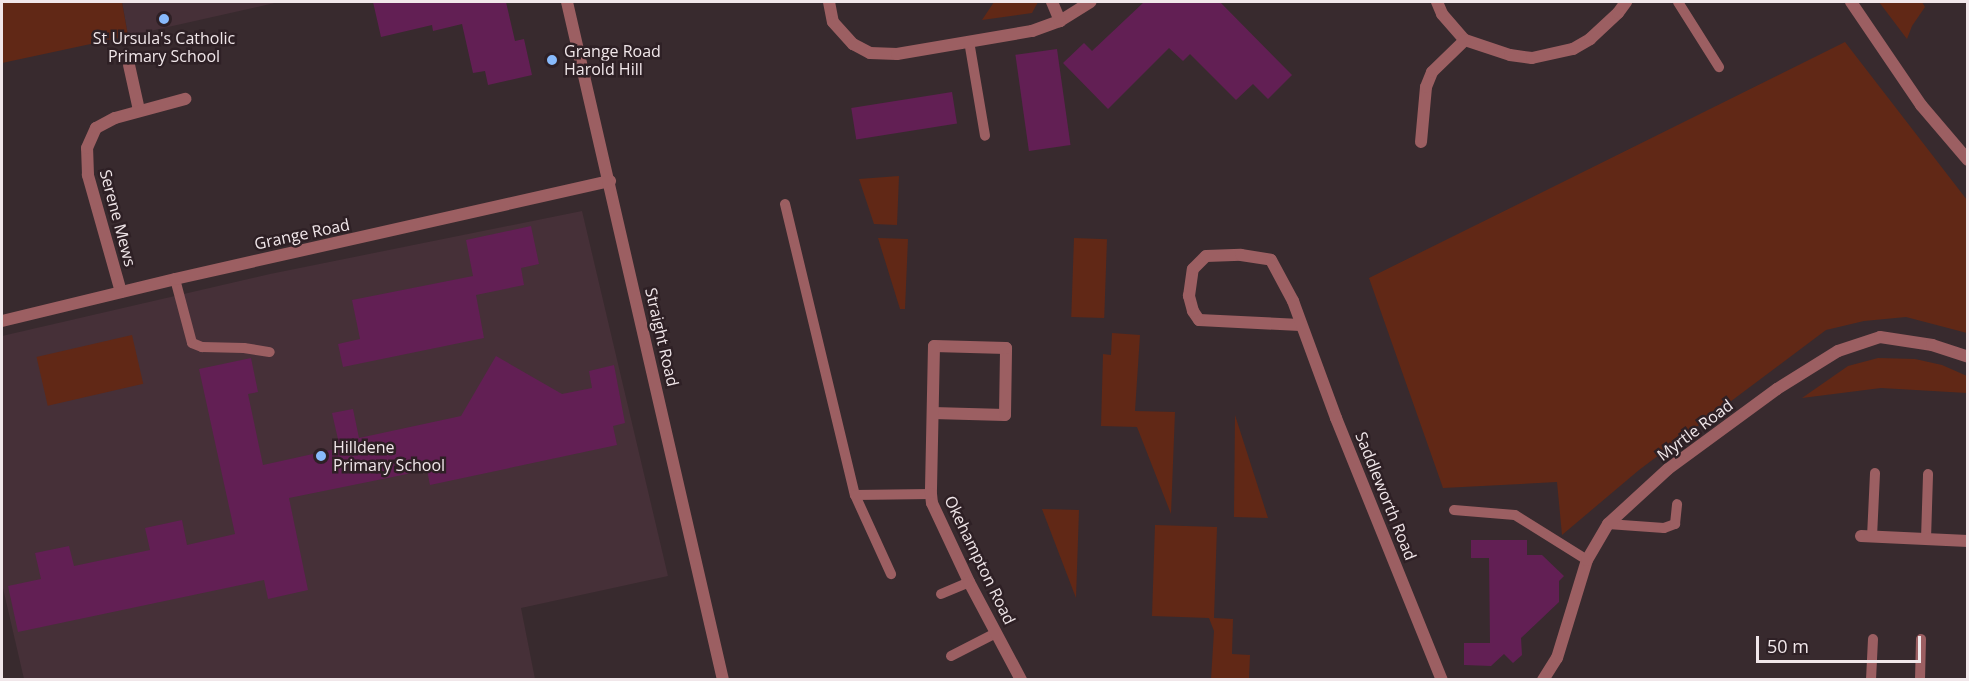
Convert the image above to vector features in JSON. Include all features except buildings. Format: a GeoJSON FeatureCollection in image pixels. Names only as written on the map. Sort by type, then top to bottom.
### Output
{"type":"FeatureCollection","features":[{"type":"Feature","properties":{"kind":"street","name":"Straight Road"},"geometry":{"type":"LineString","coordinates":[[567,2],[723,680]]}},
{"type":"Feature","properties":{"kind":"street"},"geometry":{"type":"LineString","coordinates":[[829,2],[833,22],[842,33],[870,53],[897,54],[1032,32],[1060,21],[1090,2]]}},
{"type":"Feature","properties":{"kind":"street"},"geometry":{"type":"LineString","coordinates":[[1052,2],[1060,21]]}},
{"type":"Feature","properties":{"kind":"street"},"geometry":{"type":"LineString","coordinates":[[1437,2],[1442,14],[1465,40],[1510,55],[1532,58],[1555,55],[1573,49],[1590,39],[1618,14],[1626,2]]}},
{"type":"Feature","properties":{"kind":"street"},"geometry":{"type":"LineString","coordinates":[[1851,2],[1921,105],[1968,160]]}},
{"type":"Feature","properties":{"kind":"street"},"geometry":{"type":"LineString","coordinates":[[1421,142],[1426,87],[1432,72],[1443,58],[1465,40]]}},
{"type":"Feature","properties":{"kind":"street"},"geometry":{"type":"LineString","coordinates":[[129,64],[139,110]]}},
{"type":"Feature","properties":{"kind":"street","name":"Serene Mews"},"geometry":{"type":"LineString","coordinates":[[121,292],[88,175],[87,148],[96,128],[114,118],[185,99]]}},
{"type":"Feature","properties":{"kind":"street","name":"Grange Road"},"geometry":{"type":"LineString","coordinates":[[2,321],[175,279],[610,181]]}},
{"type":"Feature","properties":{"kind":"street","name":"Saddleworth Road"},"geometry":{"type":"LineString","coordinates":[[1300,325],[1199,320],[1193,312],[1189,296],[1193,268],[1206,256],[1241,255],[1271,260],[1293,301],[1300,325],[1442,680]]}},
{"type":"Feature","properties":{"kind":"street","name":"Myrtle Road"},"geometry":{"type":"LineString","coordinates":[[1543,680],[1557,658],[1587,560],[1608,524],[1668,469],[1777,389],[1838,351],[1880,337],[1932,345],[1968,357]]}},
{"type":"Feature","properties":{"kind":"street","name":"Okehampton Road"},"geometry":{"type":"LineString","coordinates":[[933,413],[1005,415],[1006,348],[934,346],[931,494],[932,503],[969,582],[1021,680]]}},
{"type":"Feature","properties":{"kind":"street"},"geometry":{"type":"LineString","coordinates":[[1866,537],[1968,541]]}},
{"type":"Feature","properties":{"kind":"lane"},"geometry":{"type":"LineString","coordinates":[[1678,2],[1719,67]]}},
{"type":"Feature","properties":{"kind":"lane"},"geometry":{"type":"LineString","coordinates":[[969,41],[986,136]]}},
{"type":"Feature","properties":{"kind":"lane"},"geometry":{"type":"LineString","coordinates":[[785,204],[855,495],[891,574]]}},
{"type":"Feature","properties":{"kind":"lane"},"geometry":{"type":"LineString","coordinates":[[175,279],[192,343],[202,347],[244,348],[270,352]]}},
{"type":"Feature","properties":{"kind":"lane"},"geometry":{"type":"LineString","coordinates":[[1866,537],[1875,473]]}},
{"type":"Feature","properties":{"kind":"lane"},"geometry":{"type":"LineString","coordinates":[[1926,539],[1928,474]]}},
{"type":"Feature","properties":{"kind":"lane"},"geometry":{"type":"LineString","coordinates":[[855,495],[931,494]]}},
{"type":"Feature","properties":{"kind":"lane"},"geometry":{"type":"LineString","coordinates":[[1608,524],[1664,528],[1675,524],[1677,504]]}},
{"type":"Feature","properties":{"kind":"lane"},"geometry":{"type":"LineString","coordinates":[[1454,510],[1515,515],[1587,560]]}},
{"type":"Feature","properties":{"kind":"lane"},"geometry":{"type":"LineString","coordinates":[[941,594],[969,582]]}},
{"type":"Feature","properties":{"kind":"lane"},"geometry":{"type":"LineString","coordinates":[[951,656],[996,633]]}},
{"type":"Feature","properties":{"kind":"lane"},"geometry":{"type":"LineString","coordinates":[[1871,680],[1873,639]]}},
{"type":"Feature","properties":{"kind":"lane"},"geometry":{"type":"LineString","coordinates":[[1920,680],[1921,639]]}},
{"type":"Feature","properties":{"kind":"shaded area"},"geometry":{"type":"Polygon","coordinates":[[[2,2],[122,2],[128,36],[2,63],[2,2]]]}},
{"type":"Feature","properties":{"kind":"shaded area","name":"St Ursula's Catholic Primary School"},"geometry":{"type":"Polygon","coordinates":[[[122,2],[279,2],[128,36],[122,2]]]}},
{"type":"Feature","properties":{"kind":"shaded area"},"geometry":{"type":"Polygon","coordinates":[[[994,2],[1038,2],[1032,13],[982,20],[994,2]]]}},
{"type":"Feature","properties":{"kind":"shaded area"},"geometry":{"type":"Polygon","coordinates":[[[1879,2],[1922,2],[1925,7],[1912,26],[1907,39],[1879,2]]]}},
{"type":"Feature","properties":{"kind":"shaded area"},"geometry":{"type":"Polygon","coordinates":[[[1845,42],[1967,200],[1967,333],[1906,317],[1864,321],[1826,330],[1639,470],[1562,535],[1557,482],[1443,488],[1369,278],[1845,42]]]}},
{"type":"Feature","properties":{"kind":"shaded area"},"geometry":{"type":"Polygon","coordinates":[[[899,176],[897,225],[874,224],[859,179],[899,176]]]}},
{"type":"Feature","properties":{"kind":"shaded area","name":"Hilldene Primary School"},"geometry":{"type":"Polygon","coordinates":[[[582,211],[668,576],[521,608],[535,679],[24,679],[2,584],[2,336],[270,274],[582,211]]]}},
{"type":"Feature","properties":{"kind":"shaded area"},"geometry":{"type":"Polygon","coordinates":[[[878,238],[908,239],[905,309],[900,309],[878,238]]]}},
{"type":"Feature","properties":{"kind":"shaded area"},"geometry":{"type":"Polygon","coordinates":[[[1074,238],[1107,239],[1104,318],[1071,317],[1074,238]]]}},
{"type":"Feature","properties":{"kind":"shaded area"},"geometry":{"type":"Polygon","coordinates":[[[1112,333],[1140,335],[1135,411],[1175,412],[1171,514],[1137,427],[1101,426],[1103,354],[1111,355],[1112,333]]]}},
{"type":"Feature","properties":{"kind":"shaded area"},"geometry":{"type":"Polygon","coordinates":[[[132,335],[143,384],[48,406],[37,357],[132,335]]]}},
{"type":"Feature","properties":{"kind":"shaded area"},"geometry":{"type":"Polygon","coordinates":[[[1878,358],[1915,359],[1942,365],[1967,376],[1967,393],[1881,388],[1802,398],[1848,366],[1878,358]]]}},
{"type":"Feature","properties":{"kind":"shaded area"},"geometry":{"type":"Polygon","coordinates":[[[1235,415],[1268,518],[1234,517],[1235,415]]]}},
{"type":"Feature","properties":{"kind":"shaded area"},"geometry":{"type":"Polygon","coordinates":[[[1042,509],[1079,510],[1076,598],[1042,509]]]}},
{"type":"Feature","properties":{"kind":"shaded area"},"geometry":{"type":"Polygon","coordinates":[[[1155,525],[1217,527],[1214,618],[1233,619],[1232,654],[1250,655],[1249,679],[1211,679],[1214,631],[1209,618],[1152,616],[1155,525]]]}},
{"type":"Feature","properties":{"kind":"place","name":"St Ursula's Catholic Primary School"},"geometry":{"type":"Point","coordinates":[164,19]}},
{"type":"Feature","properties":{"kind":"place","name":"Grange Road Harold Hill"},"geometry":{"type":"Point","coordinates":[552,60]}},
{"type":"Feature","properties":{"kind":"place","name":"Hilldene Primary School"},"geometry":{"type":"Point","coordinates":[321,456]}}]}
